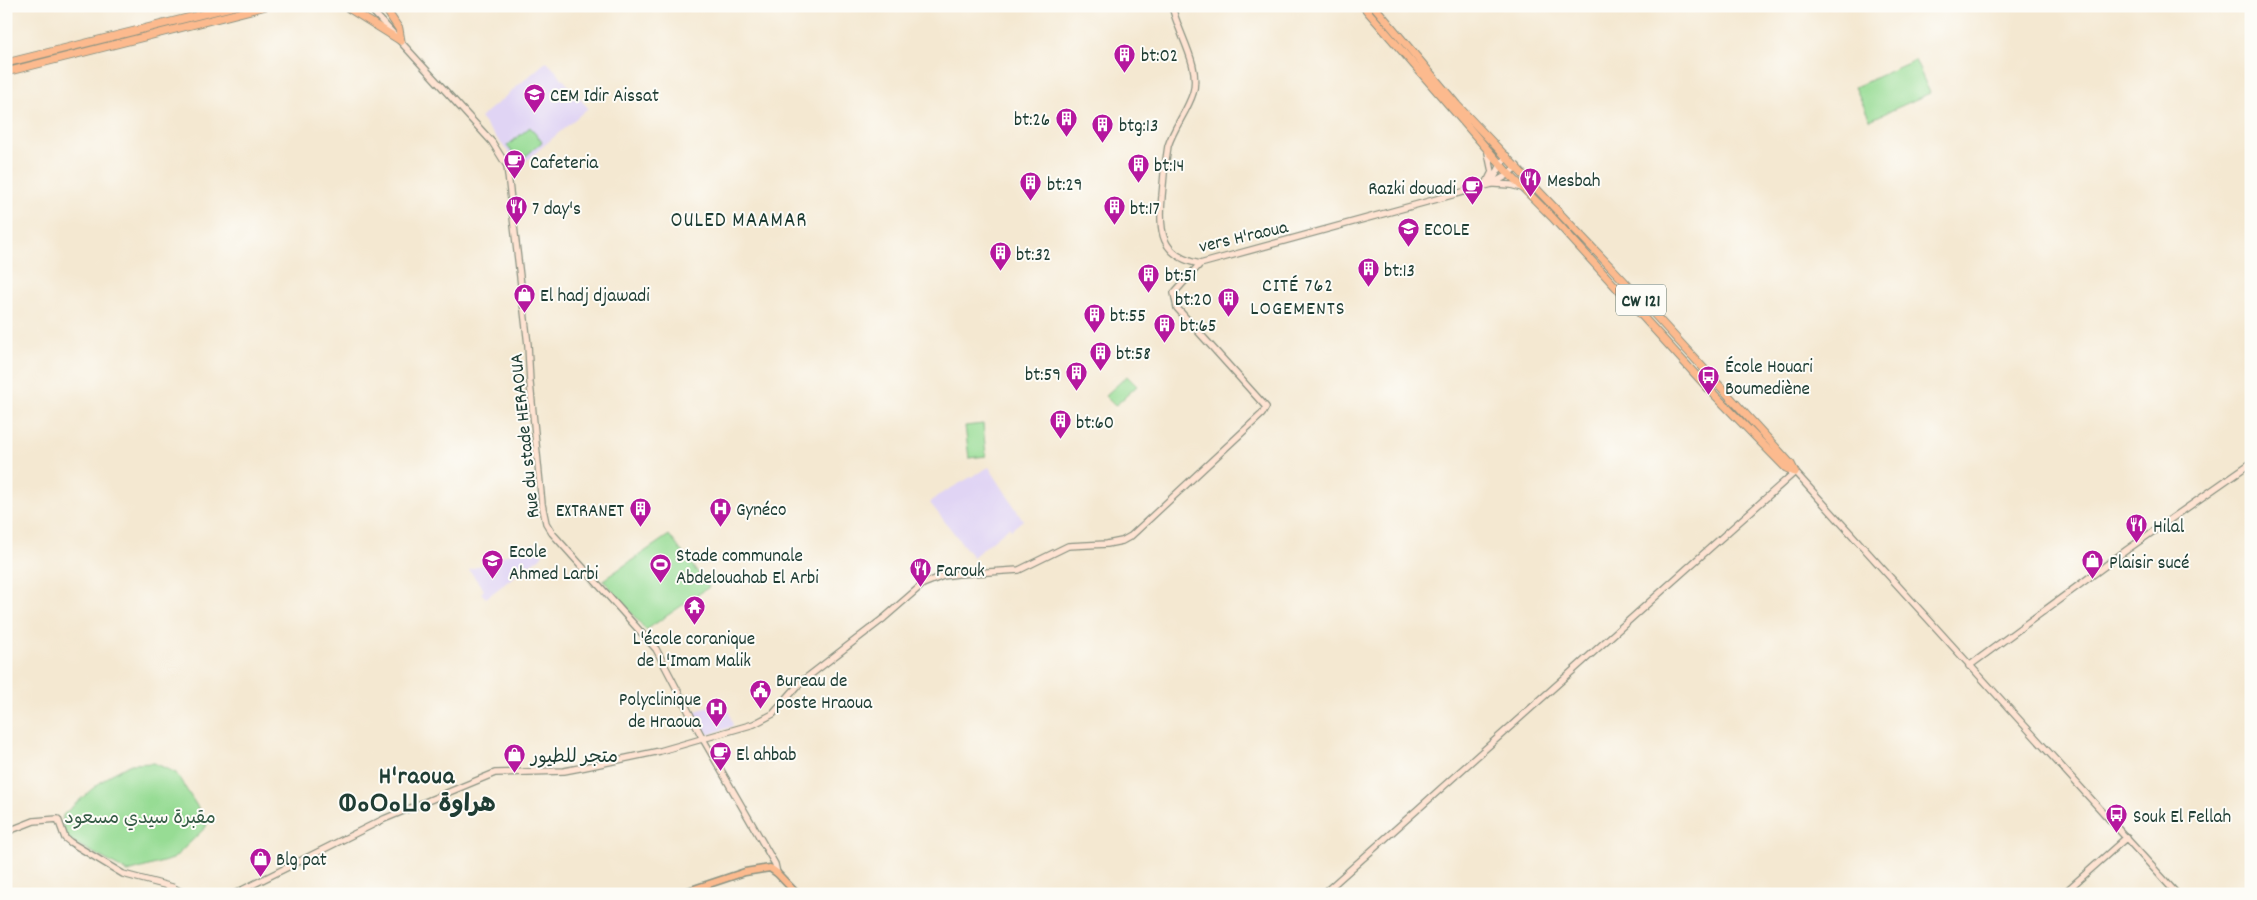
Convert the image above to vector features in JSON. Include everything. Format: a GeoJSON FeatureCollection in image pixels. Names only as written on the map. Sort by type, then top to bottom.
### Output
{"type":"FeatureCollection","features":[{"type":"Feature","properties":{"kind":"highway"},"geometry":{"type":"LineString","coordinates":[[6,63],[235,6]]}},
{"type":"Feature","properties":{"kind":"highway"},"geometry":{"type":"LineString","coordinates":[[6,72],[266,6]]}},
{"type":"Feature","properties":{"kind":"highway"},"geometry":{"type":"LineString","coordinates":[[345,6],[401,41]]}},
{"type":"Feature","properties":{"kind":"highway"},"geometry":{"type":"LineString","coordinates":[[384,6],[399,29],[401,41]]}},
{"type":"Feature","properties":{"kind":"highway"},"geometry":{"type":"LineString","coordinates":[[1363,6],[1509,174],[1704,385],[1786,468],[1795,472]]}},
{"type":"Feature","properties":{"kind":"highway","name":"CW 121"},"geometry":{"type":"LineString","coordinates":[[1374,6],[1457,105],[1517,166],[1791,464],[1795,472]]}},
{"type":"Feature","properties":{"kind":"main road"},"geometry":{"type":"LineString","coordinates":[[678,894],[760,869],[770,868],[797,894]]}},
{"type":"Feature","properties":{"kind":"street","name":"Rue du stade HERAOUA"},"geometry":{"type":"LineString","coordinates":[[368,6],[492,142],[507,166],[528,345],[537,456],[546,523],[552,534],[656,649],[703,739],[775,864],[777,873]]}},
{"type":"Feature","properties":{"kind":"street","name":"vers H'raoua"},"geometry":{"type":"LineString","coordinates":[[1172,6],[1193,68],[1194,85],[1168,146],[1164,168],[1160,230],[1164,241],[1183,258],[1200,264],[1485,186],[1509,174],[1517,166]]}},
{"type":"Feature","properties":{"kind":"street"},"geometry":{"type":"LineString","coordinates":[[1485,145],[1492,168],[1491,176],[1485,186]]}},
{"type":"Feature","properties":{"kind":"street"},"geometry":{"type":"LineString","coordinates":[[1485,186],[1496,177],[1507,156]]}},
{"type":"Feature","properties":{"kind":"street"},"geometry":{"type":"LineString","coordinates":[[1485,186],[1504,184],[1525,190]]}},
{"type":"Feature","properties":{"kind":"street"},"geometry":{"type":"LineString","coordinates":[[234,894],[384,819],[489,775],[510,771],[547,772],[585,768],[703,739],[754,724],[773,714],[801,682],[884,618],[912,592],[932,580],[958,574],[1019,570],[1068,546],[1107,544],[1122,541],[1131,536],[1262,414],[1266,407],[1177,308],[1174,293],[1200,264]]}},
{"type":"Feature","properties":{"kind":"street"},"geometry":{"type":"LineString","coordinates":[[1970,666],[2128,549],[2251,463]]}},
{"type":"Feature","properties":{"kind":"street"},"geometry":{"type":"LineString","coordinates":[[1323,894],[1795,472]]}},
{"type":"Feature","properties":{"kind":"street","name":"CW 121"},"geometry":{"type":"LineString","coordinates":[[1795,472],[2177,894]]}},
{"type":"Feature","properties":{"kind":"street"},"geometry":{"type":"LineString","coordinates":[[6,832],[34,821],[58,819],[65,838],[123,874],[172,887],[186,894]]}},
{"type":"Feature","properties":{"kind":"street"},"geometry":{"type":"LineString","coordinates":[[2063,894],[2126,837]]}},
{"type":"Feature","properties":{"kind":"shaded area","name":"CEM Idir Aissat"},"geometry":{"type":"Polygon","coordinates":[[[547,61],[588,108],[520,166],[480,118],[547,61]]]}},
{"type":"Feature","properties":{"kind":"shaded area"},"geometry":{"type":"Polygon","coordinates":[[[989,467],[1023,520],[1011,530],[1009,527],[973,557],[930,503],[937,496],[989,467]]]}},
{"type":"Feature","properties":{"kind":"shaded area","name":"Ecole Ahmed Larbi"},"geometry":{"type":"Polygon","coordinates":[[[535,543],[543,555],[486,598],[481,593],[484,590],[469,570],[535,543]]]}},
{"type":"Feature","properties":{"kind":"shaded area"},"geometry":{"type":"Polygon","coordinates":[[[726,700],[733,726],[708,735],[691,713],[726,700]]]}},
{"type":"Feature","properties":{"kind":"green space"},"geometry":{"type":"Polygon","coordinates":[[[1915,60],[1930,93],[1870,120],[1855,87],[1915,60]]]}},
{"type":"Feature","properties":{"kind":"green space"},"geometry":{"type":"Polygon","coordinates":[[[530,127],[542,142],[520,161],[507,146],[530,127]]]}},
{"type":"Feature","properties":{"kind":"green space"},"geometry":{"type":"Polygon","coordinates":[[[1127,376],[1137,386],[1115,406],[1105,396],[1127,376]]]}},
{"type":"Feature","properties":{"kind":"green space"},"geometry":{"type":"Polygon","coordinates":[[[983,424],[986,456],[969,458],[965,426],[983,424]]]}},
{"type":"Feature","properties":{"kind":"green space","name":"Stade communale Abdelouahab El Arbi"},"geometry":{"type":"Polygon","coordinates":[[[669,535],[709,587],[646,630],[603,580],[669,535]]]}},
{"type":"Feature","properties":{"kind":"green space","name":"مقبرة سيدي مسعود"},"geometry":{"type":"Polygon","coordinates":[[[154,763],[176,773],[207,822],[206,827],[173,859],[128,872],[68,839],[62,825],[63,815],[92,789],[110,775],[131,764],[154,763]]]}},
{"type":"Feature","properties":{"kind":"place","name":"bt:02"},"geometry":{"type":"Point","coordinates":[1125,73]}},
{"type":"Feature","properties":{"kind":"place","name":"CEM Idir Aissat"},"geometry":{"type":"Point","coordinates":[534,113]}},
{"type":"Feature","properties":{"kind":"place","name":"bt:26"},"geometry":{"type":"Point","coordinates":[1066,137]}},
{"type":"Feature","properties":{"kind":"place","name":"btg:13"},"geometry":{"type":"Point","coordinates":[1103,143]}},
{"type":"Feature","properties":{"kind":"place","name":"Cafeteria"},"geometry":{"type":"Point","coordinates":[514,180]}},
{"type":"Feature","properties":{"kind":"place","name":"bt:14"},"geometry":{"type":"Point","coordinates":[1138,183]}},
{"type":"Feature","properties":{"kind":"place","name":"Mesbah"},"geometry":{"type":"Point","coordinates":[1531,198]}},
{"type":"Feature","properties":{"kind":"place","name":"bt:29"},"geometry":{"type":"Point","coordinates":[1031,202]}},
{"type":"Feature","properties":{"kind":"place","name":"Razki douadi"},"geometry":{"type":"Point","coordinates":[1472,206]}},
{"type":"Feature","properties":{"kind":"place","name":"7 day's"},"geometry":{"type":"Point","coordinates":[516,226]}},
{"type":"Feature","properties":{"kind":"place","name":"bt:17"},"geometry":{"type":"Point","coordinates":[1114,226]}},
{"type":"Feature","properties":{"kind":"place","name":"ECOLE"},"geometry":{"type":"Point","coordinates":[1408,247]}},
{"type":"Feature","properties":{"kind":"place","name":"bt:32"},"geometry":{"type":"Point","coordinates":[1000,272]}},
{"type":"Feature","properties":{"kind":"place","name":"bt:13"},"geometry":{"type":"Point","coordinates":[1368,288]}},
{"type":"Feature","properties":{"kind":"place","name":"bt:51"},"geometry":{"type":"Point","coordinates":[1149,293]}},
{"type":"Feature","properties":{"kind":"place","name":"El hadj djawadi"},"geometry":{"type":"Point","coordinates":[524,313]}},
{"type":"Feature","properties":{"kind":"place","name":"bt:20"},"geometry":{"type":"Point","coordinates":[1228,317]}},
{"type":"Feature","properties":{"kind":"place","name":"bt:55"},"geometry":{"type":"Point","coordinates":[1094,333]}},
{"type":"Feature","properties":{"kind":"place","name":"bt:65"},"geometry":{"type":"Point","coordinates":[1164,343]}},
{"type":"Feature","properties":{"kind":"place","name":"bt:58"},"geometry":{"type":"Point","coordinates":[1100,371]}},
{"type":"Feature","properties":{"kind":"place","name":"bt:59"},"geometry":{"type":"Point","coordinates":[1077,392]}},
{"type":"Feature","properties":{"kind":"place","name":"École Houari Boumediène"},"geometry":{"type":"Point","coordinates":[1709,395]}},
{"type":"Feature","properties":{"kind":"place","name":"bt:60"},"geometry":{"type":"Point","coordinates":[1060,440]}},
{"type":"Feature","properties":{"kind":"place","name":"Gynéco"},"geometry":{"type":"Point","coordinates":[720,527]}},
{"type":"Feature","properties":{"kind":"place","name":"EXTRANET"},"geometry":{"type":"Point","coordinates":[640,528]}},
{"type":"Feature","properties":{"kind":"place","name":"Hilal"},"geometry":{"type":"Point","coordinates":[2137,544]}},
{"type":"Feature","properties":{"kind":"place","name":"Ecole Ahmed Larbi"},"geometry":{"type":"Point","coordinates":[493,580]}},
{"type":"Feature","properties":{"kind":"place","name":"Plaisir sucé"},"geometry":{"type":"Point","coordinates":[2093,580]}},
{"type":"Feature","properties":{"kind":"place","name":"Stade communale Abdelouahab El Arbi"},"geometry":{"type":"Point","coordinates":[660,584]}},
{"type":"Feature","properties":{"kind":"place","name":"Farouk"},"geometry":{"type":"Point","coordinates":[920,588]}},
{"type":"Feature","properties":{"kind":"place","name":"L'école coranique de L'Imam Malik"},"geometry":{"type":"Point","coordinates":[694,625]}},
{"type":"Feature","properties":{"kind":"place","name":"Bureau de poste Hraoua"},"geometry":{"type":"Point","coordinates":[760,709]}},
{"type":"Feature","properties":{"kind":"place","name":"Polyclinique de Hraoua"},"geometry":{"type":"Point","coordinates":[717,728]}},
{"type":"Feature","properties":{"kind":"place","name":"El ahbab"},"geometry":{"type":"Point","coordinates":[720,772]}},
{"type":"Feature","properties":{"kind":"place","name":"متجر للطيور"},"geometry":{"type":"Point","coordinates":[515,774]}},
{"type":"Feature","properties":{"kind":"place","name":"Souk El Fellah"},"geometry":{"type":"Point","coordinates":[2117,834]}},
{"type":"Feature","properties":{"kind":"place","name":"Blg pat"},"geometry":{"type":"Point","coordinates":[260,877]}},
{"type":"Feature","properties":{"kind":"district","name":"OULED MAAMAR"},"geometry":{"type":"Point","coordinates":[739,219]}},
{"type":"Feature","properties":{"kind":"district","name":"CITÉ 762 LOGEMENTS"},"geometry":{"type":"Point","coordinates":[1298,296]}},
{"type":"Feature","properties":{"kind":"district","name":"H'raoua ⵀⴰⵔⴰⵡⴰ هراوة"},"geometry":{"type":"Point","coordinates":[417,789]}}]}
